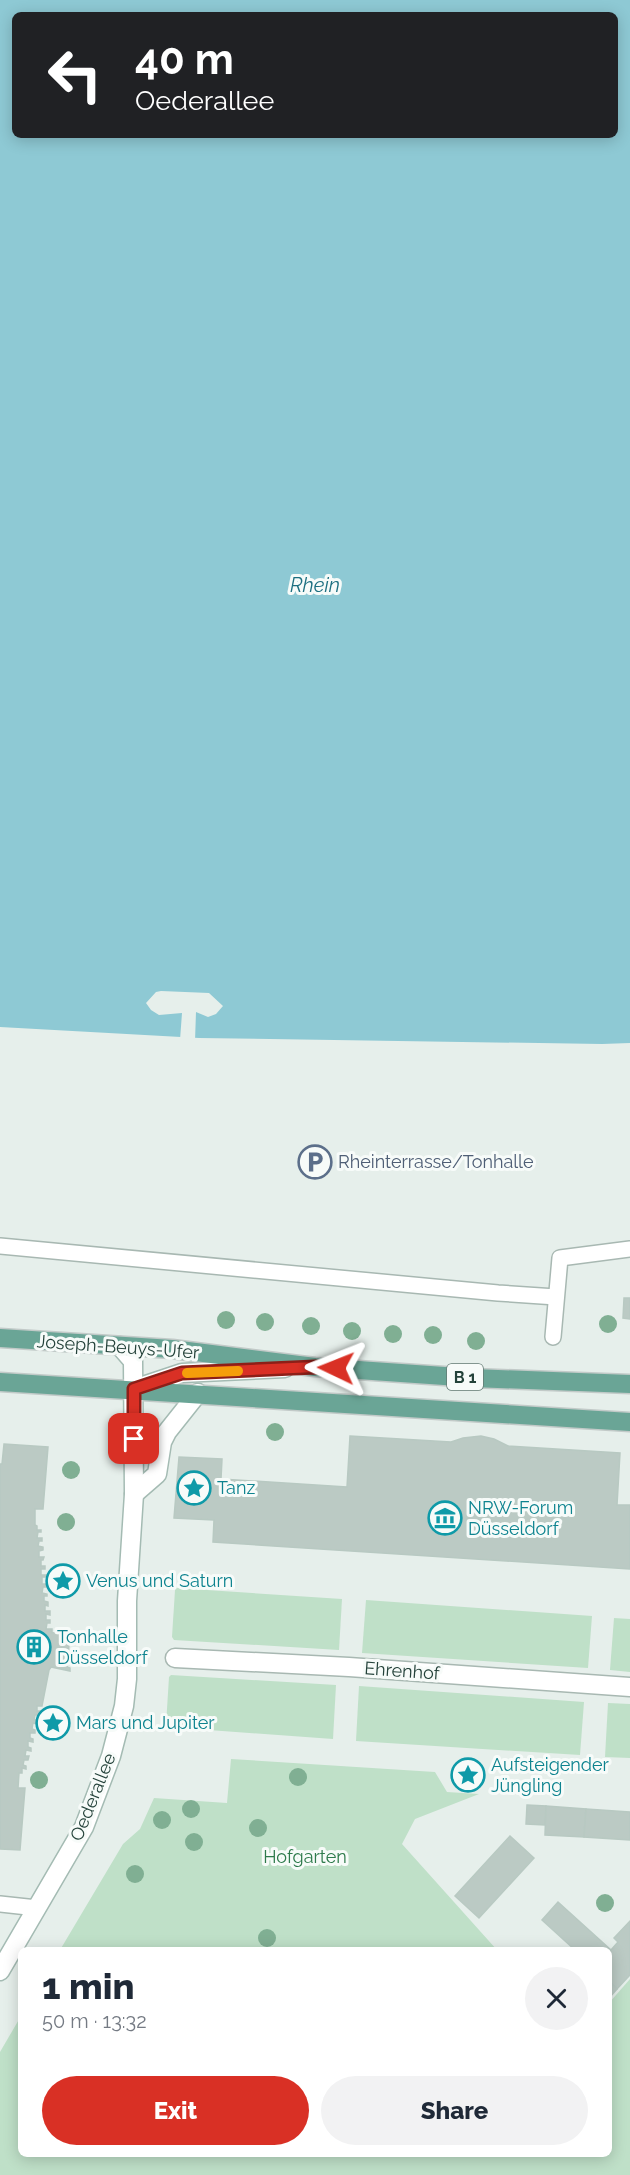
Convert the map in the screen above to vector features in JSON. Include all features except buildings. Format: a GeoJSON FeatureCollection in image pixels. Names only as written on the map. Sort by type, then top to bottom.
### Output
{"type":"FeatureCollection","features":[{"type":"Feature","properties":{"kind":"main road","name":"Joseph-Beuys-Ufer"},"geometry":{"type":"LineString","coordinates":[[0,1338],[172,1349],[315,1367],[474,1378],[630,1384]]}},
{"type":"Feature","properties":{"kind":"main road","name":"Oederallee"},"geometry":{"type":"LineString","coordinates":[[0,1971],[84,1827],[111,1756],[124,1706],[127,1678],[127,1601],[134,1494],[134,1389],[133,1360],[120,1346]]}},
{"type":"Feature","properties":{"kind":"main road"},"geometry":{"type":"LineString","coordinates":[[134,1389],[182,1373],[315,1367]]}},
{"type":"Feature","properties":{"kind":"main road","name":"B 1"},"geometry":{"type":"LineString","coordinates":[[0,1382],[630,1422]]}},
{"type":"Feature","properties":{"kind":"main road"},"geometry":{"type":"LineString","coordinates":[[134,1494],[157,1474],[162,1442],[167,1432],[198,1393]]}},
{"type":"Feature","properties":{"kind":"main road","name":"Ehrenhof"},"geometry":{"type":"LineString","coordinates":[[175,1658],[350,1667],[630,1687]]}},
{"type":"Feature","properties":{"kind":"lane"},"geometry":{"type":"LineString","coordinates":[[0,1246],[556,1297]]}},
{"type":"Feature","properties":{"kind":"lane"},"geometry":{"type":"LineString","coordinates":[[553,1337],[560,1258],[630,1249]]}},
{"type":"Feature","properties":{"kind":"lane"},"geometry":{"type":"LineString","coordinates":[[0,1904],[37,1908]]}},
{"type":"Feature","properties":{"kind":"green space"},"geometry":{"type":"Polygon","coordinates":[[[177,1588],[342,1599],[339,1650],[174,1640],[172,1637],[177,1588]]]}},
{"type":"Feature","properties":{"kind":"green space"},"geometry":{"type":"Polygon","coordinates":[[[366,1600],[592,1616],[588,1668],[362,1653],[366,1600]]]}},
{"type":"Feature","properties":{"kind":"green space"},"geometry":{"type":"Polygon","coordinates":[[[614,1618],[630,1619],[630,1672],[610,1670],[614,1618]]]}},
{"type":"Feature","properties":{"kind":"green space"},"geometry":{"type":"Polygon","coordinates":[[[171,1675],[336,1685],[333,1739],[168,1727],[166,1725],[171,1675]]]}},
{"type":"Feature","properties":{"kind":"green space"},"geometry":{"type":"Polygon","coordinates":[[[359,1686],[584,1702],[580,1755],[356,1741],[359,1686]]]}},
{"type":"Feature","properties":{"kind":"green space"},"geometry":{"type":"Polygon","coordinates":[[[608,1703],[630,1704],[630,1758],[605,1757],[608,1703]]]}},
{"type":"Feature","properties":{"kind":"green space","name":"Hofgarten"},"geometry":{"type":"Polygon","coordinates":[[[231,1759],[435,1772],[447,1792],[479,1794],[415,1819],[402,1844],[494,1947],[62,1947],[123,1844],[140,1829],[154,1798],[227,1803],[231,1759]]]}},
{"type":"Feature","properties":{"kind":"green space"},"geometry":{"type":"Polygon","coordinates":[[[630,1979],[630,2175],[0,2175],[0,2052],[18,2021],[18,2157],[612,2157],[612,2000],[630,1979]]]}},
{"type":"Feature","properties":{"kind":"water","name":"Rhein"},"geometry":{"type":"Polygon","coordinates":[[[0,0],[630,0],[630,1043],[199,1038],[0,1027],[0,0]]]}},
{"type":"Feature","properties":{"kind":"pier"},"geometry":{"type":"Polygon","coordinates":[[[156,992],[209,993],[223,1006],[216,1014],[208,1017],[196,1012],[195,1041],[180,1040],[182,1013],[159,1015],[146,1003],[156,992]]]}},
{"type":"Feature","properties":{"kind":"slow traffic"},"geometry":{"type":"LineString","coordinates":[[187,1373],[238,1371]]}},
{"type":"Feature","properties":{"kind":"place","name":"Rheinterrasse/Tonhalle"},"geometry":{"type":"Point","coordinates":[315,1162]}},
{"type":"Feature","properties":{"kind":"place","name":"Tanz"},"geometry":{"type":"Point","coordinates":[194,1488]}},
{"type":"Feature","properties":{"kind":"place","name":"NRW-Forum Düsseldorf"},"geometry":{"type":"Point","coordinates":[445,1518]}},
{"type":"Feature","properties":{"kind":"place","name":"Venus und Saturn"},"geometry":{"type":"Point","coordinates":[63,1581]}},
{"type":"Feature","properties":{"kind":"place","name":"Tonhalle Düsseldorf"},"geometry":{"type":"Point","coordinates":[34,1647]}},
{"type":"Feature","properties":{"kind":"place","name":"Mars und Jupiter"},"geometry":{"type":"Point","coordinates":[53,1723]}},
{"type":"Feature","properties":{"kind":"place","name":"Aufsteigender Jüngling"},"geometry":{"type":"Point","coordinates":[468,1775]}},
{"type":"Feature","properties":{"kind":"route"},"geometry":{"type":"LineString","coordinates":[[134,1439],[134,1389],[182,1373],[336,1368]]}}]}
